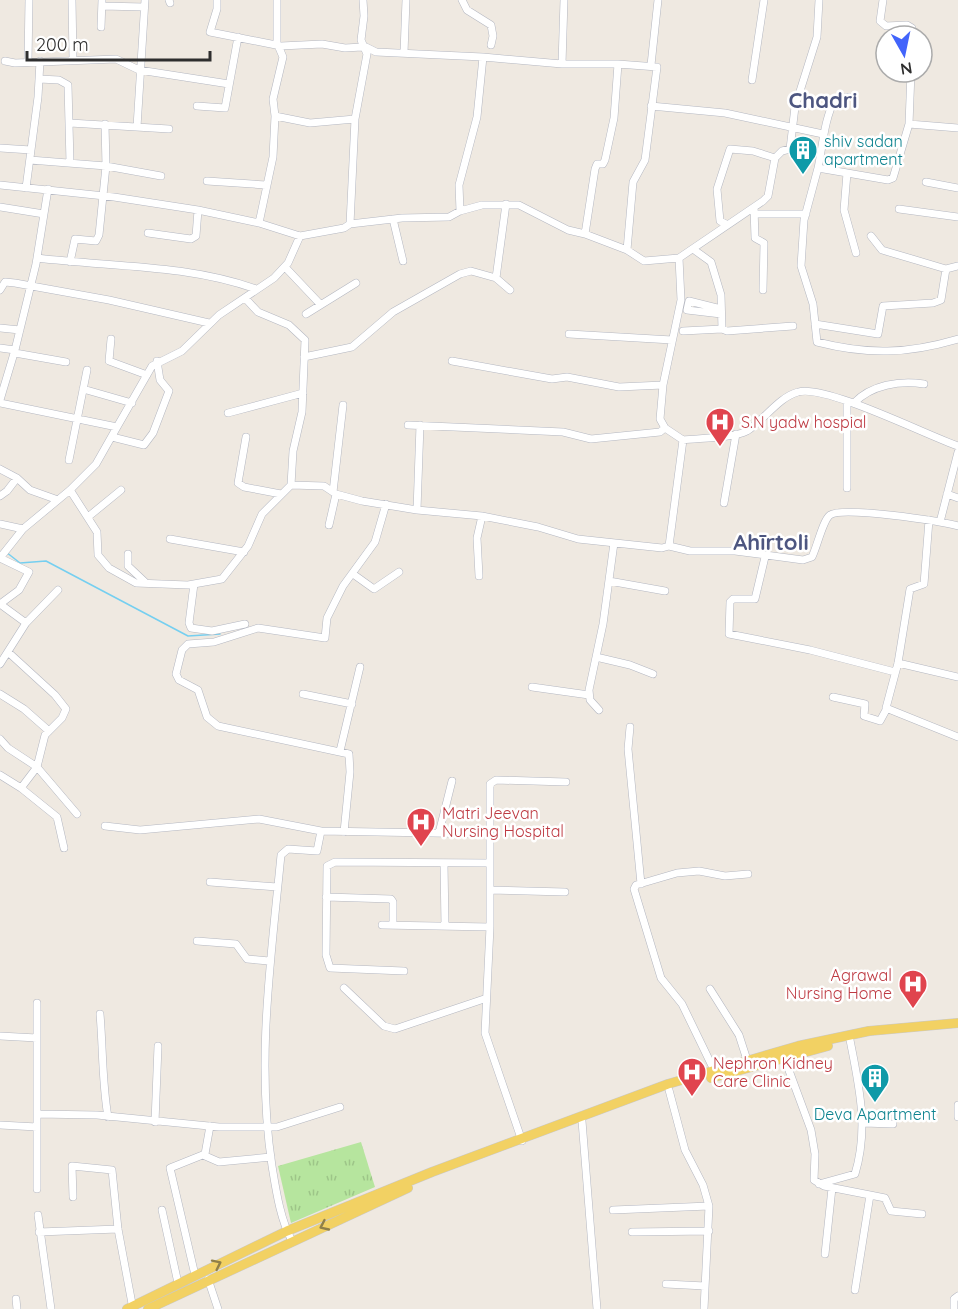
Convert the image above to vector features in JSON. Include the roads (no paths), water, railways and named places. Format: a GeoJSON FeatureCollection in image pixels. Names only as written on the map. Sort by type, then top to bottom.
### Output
{"type":"FeatureCollection","features":[{"type":"Feature","properties":{"kind":"main road"},"geometry":{"type":"LineString","coordinates":[[131,1308],[286,1231],[522,1141],[669,1090],[798,1046],[869,1031],[958,1023]]}},
{"type":"Feature","properties":{"kind":"main road"},"geometry":{"type":"LineString","coordinates":[[148,1309],[433,1176],[668,1084],[714,1070],[784,1057],[870,1036],[958,1029]]}},
{"type":"Feature","properties":{"kind":"street"},"geometry":{"type":"LineString","coordinates":[[28,62],[29,0]]}},
{"type":"Feature","properties":{"kind":"street"},"geometry":{"type":"LineString","coordinates":[[72,0],[73,59]]}},
{"type":"Feature","properties":{"kind":"street"},"geometry":{"type":"LineString","coordinates":[[217,0],[218,9],[210,32],[281,46],[322,44],[345,48],[364,47],[376,52],[483,57],[562,64],[651,65],[657,67],[645,160],[633,182],[627,250]]}},
{"type":"Feature","properties":{"kind":"street"},"geometry":{"type":"LineString","coordinates":[[259,224],[275,140],[273,99],[283,57],[281,46],[277,43],[278,0]]}},
{"type":"Feature","properties":{"kind":"street"},"geometry":{"type":"LineString","coordinates":[[350,224],[356,120],[364,47],[363,0]]}},
{"type":"Feature","properties":{"kind":"street"},"geometry":{"type":"LineString","coordinates":[[404,53],[405,0]]}},
{"type":"Feature","properties":{"kind":"street"},"geometry":{"type":"LineString","coordinates":[[462,0],[467,10],[491,25],[491,45]]}},
{"type":"Feature","properties":{"kind":"street"},"geometry":{"type":"LineString","coordinates":[[562,64],[564,0]]}},
{"type":"Feature","properties":{"kind":"street"},"geometry":{"type":"LineString","coordinates":[[651,65],[658,0]]}},
{"type":"Feature","properties":{"kind":"street"},"geometry":{"type":"LineString","coordinates":[[752,80],[764,0]]}},
{"type":"Feature","properties":{"kind":"street"},"geometry":{"type":"LineString","coordinates":[[0,185],[104,196],[198,210],[300,236],[344,228],[350,224],[456,216],[460,211],[482,205],[519,205],[568,230],[627,250],[644,261],[679,258],[726,224],[754,211],[768,196],[775,158],[782,151],[790,149],[791,127],[804,74],[817,37],[819,0]]}},
{"type":"Feature","properties":{"kind":"street"},"geometry":{"type":"LineString","coordinates":[[883,0],[880,21],[884,24]]}},
{"type":"Feature","properties":{"kind":"street"},"geometry":{"type":"LineString","coordinates":[[101,27],[102,3],[144,3],[137,127]]}},
{"type":"Feature","properties":{"kind":"street"},"geometry":{"type":"LineString","coordinates":[[197,106],[225,108],[238,37]]}},
{"type":"Feature","properties":{"kind":"street"},"geometry":{"type":"LineString","coordinates":[[460,211],[459,185],[477,117],[483,57]]}},
{"type":"Feature","properties":{"kind":"street"},"geometry":{"type":"LineString","coordinates":[[5,61],[116,58],[139,70],[229,84]]}},
{"type":"Feature","properties":{"kind":"street"},"geometry":{"type":"LineString","coordinates":[[26,188],[40,61]]}},
{"type":"Feature","properties":{"kind":"street"},"geometry":{"type":"LineString","coordinates":[[585,234],[595,169],[597,164],[603,164],[605,160],[614,118],[618,64]]}},
{"type":"Feature","properties":{"kind":"street"},"geometry":{"type":"LineString","coordinates":[[39,79],[59,80],[69,85],[70,163]]}},
{"type":"Feature","properties":{"kind":"street"},"geometry":{"type":"LineString","coordinates":[[818,168],[888,180],[893,178],[909,124],[911,84]]}},
{"type":"Feature","properties":{"kind":"street"},"geometry":{"type":"LineString","coordinates":[[849,97],[835,99],[823,134],[818,168],[806,214],[801,266],[810,290],[817,342],[861,351],[889,353],[958,339]]}},
{"type":"Feature","properties":{"kind":"street"},"geometry":{"type":"LineString","coordinates":[[651,106],[725,112],[823,134]]}},
{"type":"Feature","properties":{"kind":"street"},"geometry":{"type":"LineString","coordinates":[[275,116],[310,123],[356,120]]}},
{"type":"Feature","properties":{"kind":"street"},"geometry":{"type":"LineString","coordinates":[[70,123],[169,129]]}},
{"type":"Feature","properties":{"kind":"street"},"geometry":{"type":"LineString","coordinates":[[70,262],[75,239],[93,241],[98,239],[106,166],[105,124]]}},
{"type":"Feature","properties":{"kind":"street"},"geometry":{"type":"LineString","coordinates":[[909,124],[958,128]]}},
{"type":"Feature","properties":{"kind":"street"},"geometry":{"type":"LineString","coordinates":[[0,148],[31,150]]}},
{"type":"Feature","properties":{"kind":"street"},"geometry":{"type":"LineString","coordinates":[[726,224],[720,221],[717,189],[730,149],[753,151],[775,158]]}},
{"type":"Feature","properties":{"kind":"street"},"geometry":{"type":"LineString","coordinates":[[30,160],[106,166],[161,176]]}},
{"type":"Feature","properties":{"kind":"street"},"geometry":{"type":"LineString","coordinates":[[847,173],[844,210],[856,253]]}},
{"type":"Feature","properties":{"kind":"street"},"geometry":{"type":"LineString","coordinates":[[207,181],[266,185]]}},
{"type":"Feature","properties":{"kind":"street"},"geometry":{"type":"LineString","coordinates":[[926,182],[958,189]]}},
{"type":"Feature","properties":{"kind":"street"},"geometry":{"type":"LineString","coordinates":[[48,189],[37,258],[15,352],[0,402],[117,427]]}},
{"type":"Feature","properties":{"kind":"street"},"geometry":{"type":"LineString","coordinates":[[496,278],[506,204]]}},
{"type":"Feature","properties":{"kind":"street"},"geometry":{"type":"LineString","coordinates":[[0,207],[44,214]]}},
{"type":"Feature","properties":{"kind":"street"},"geometry":{"type":"LineString","coordinates":[[899,209],[958,217]]}},
{"type":"Feature","properties":{"kind":"street"},"geometry":{"type":"LineString","coordinates":[[148,233],[191,240],[196,236],[198,210]]}},
{"type":"Feature","properties":{"kind":"street"},"geometry":{"type":"LineString","coordinates":[[754,211],[806,214]]}},
{"type":"Feature","properties":{"kind":"street"},"geometry":{"type":"LineString","coordinates":[[754,211],[755,238],[764,243],[763,290]]}},
{"type":"Feature","properties":{"kind":"street"},"geometry":{"type":"LineString","coordinates":[[393,219],[403,261]]}},
{"type":"Feature","properties":{"kind":"street"},"geometry":{"type":"LineString","coordinates":[[26,623],[0,604],[19,590],[29,572],[1,557],[6,548],[22,529],[70,490],[96,464],[157,361],[182,351],[209,323],[274,278],[285,267],[300,236]]}},
{"type":"Feature","properties":{"kind":"street"},"geometry":{"type":"LineString","coordinates":[[871,236],[882,250],[946,269],[958,266]]}},
{"type":"Feature","properties":{"kind":"street"},"geometry":{"type":"LineString","coordinates":[[693,249],[711,262],[721,295],[722,329]]}},
{"type":"Feature","properties":{"kind":"street"},"geometry":{"type":"LineString","coordinates":[[37,258],[175,270],[220,277],[256,289]]}},
{"type":"Feature","properties":{"kind":"street"},"geometry":{"type":"LineString","coordinates":[[679,258],[681,300],[663,385],[660,418],[665,428],[683,440],[736,434],[747,431],[791,394],[811,390],[851,402],[958,447]]}},
{"type":"Feature","properties":{"kind":"street"},"geometry":{"type":"LineString","coordinates":[[285,267],[320,304]]}},
{"type":"Feature","properties":{"kind":"street"},"geometry":{"type":"LineString","coordinates":[[815,324],[878,334],[883,306],[933,303],[941,300],[946,269]]}},
{"type":"Feature","properties":{"kind":"street"},"geometry":{"type":"LineString","coordinates":[[304,357],[352,347],[393,312],[460,274],[471,271],[496,278],[510,290]]}},
{"type":"Feature","properties":{"kind":"street"},"geometry":{"type":"LineString","coordinates":[[0,290],[5,282],[109,300],[209,323]]}},
{"type":"Feature","properties":{"kind":"street"},"geometry":{"type":"LineString","coordinates":[[306,314],[356,284]]}},
{"type":"Feature","properties":{"kind":"street"},"geometry":{"type":"LineString","coordinates":[[244,298],[258,312],[283,321],[299,333],[304,340],[303,393],[293,451],[291,485]]}},
{"type":"Feature","properties":{"kind":"street"},"geometry":{"type":"LineString","coordinates":[[683,331],[722,329],[727,332],[793,326]]}},
{"type":"Feature","properties":{"kind":"street"},"geometry":{"type":"LineString","coordinates":[[0,328],[20,330]]}},
{"type":"Feature","properties":{"kind":"street"},"geometry":{"type":"LineString","coordinates":[[569,334],[672,340]]}},
{"type":"Feature","properties":{"kind":"street"},"geometry":{"type":"LineString","coordinates":[[111,339],[109,362],[147,375]]}},
{"type":"Feature","properties":{"kind":"street"},"geometry":{"type":"LineString","coordinates":[[0,348],[66,363]]}},
{"type":"Feature","properties":{"kind":"street"},"geometry":{"type":"LineString","coordinates":[[112,437],[133,444],[146,444],[156,428],[162,404],[169,391],[162,382],[157,361]]}},
{"type":"Feature","properties":{"kind":"street"},"geometry":{"type":"LineString","coordinates":[[452,362],[552,379],[567,377],[619,387],[663,385]]}},
{"type":"Feature","properties":{"kind":"street"},"geometry":{"type":"LineString","coordinates":[[69,460],[87,370]]}},
{"type":"Feature","properties":{"kind":"street"},"geometry":{"type":"LineString","coordinates":[[851,402],[863,393],[888,385],[904,382],[924,384]]}},
{"type":"Feature","properties":{"kind":"street"},"geometry":{"type":"LineString","coordinates":[[83,389],[132,403]]}},
{"type":"Feature","properties":{"kind":"street"},"geometry":{"type":"LineString","coordinates":[[228,413],[303,393]]}},
{"type":"Feature","properties":{"kind":"street"},"geometry":{"type":"LineString","coordinates":[[847,488],[851,402]]}},
{"type":"Feature","properties":{"kind":"street"},"geometry":{"type":"LineString","coordinates":[[328,525],[335,493],[343,405]]}},
{"type":"Feature","properties":{"kind":"street"},"geometry":{"type":"LineString","coordinates":[[408,425],[563,432],[591,439],[660,432],[665,428]]}},
{"type":"Feature","properties":{"kind":"street"},"geometry":{"type":"LineString","coordinates":[[417,510],[420,425]]}},
{"type":"Feature","properties":{"kind":"street"},"geometry":{"type":"LineString","coordinates":[[724,503],[736,434]]}},
{"type":"Feature","properties":{"kind":"street"},"geometry":{"type":"LineString","coordinates":[[246,437],[238,483],[244,487],[281,494]]}},
{"type":"Feature","properties":{"kind":"street"},"geometry":{"type":"LineString","coordinates":[[669,546],[683,440]]}},
{"type":"Feature","properties":{"kind":"street"},"geometry":{"type":"LineString","coordinates":[[940,522],[958,452]]}},
{"type":"Feature","properties":{"kind":"street"},"geometry":{"type":"LineString","coordinates":[[0,469],[17,478],[30,490],[58,500]]}},
{"type":"Feature","properties":{"kind":"street"},"geometry":{"type":"LineString","coordinates":[[0,496],[17,478]]}},
{"type":"Feature","properties":{"kind":"street"},"geometry":{"type":"LineString","coordinates":[[70,490],[97,532],[100,560],[132,582],[146,583],[194,584],[222,579],[244,552],[262,514],[291,485],[324,486],[335,493],[386,504],[417,510],[482,516],[538,527],[578,539],[669,546],[695,552],[735,551],[765,557],[808,559],[814,553],[827,518],[836,513],[859,512],[929,520],[958,526]]}},
{"type":"Feature","properties":{"kind":"street"},"geometry":{"type":"LineString","coordinates":[[88,517],[122,490]]}},
{"type":"Feature","properties":{"kind":"street"},"geometry":{"type":"LineString","coordinates":[[947,494],[958,498]]}},
{"type":"Feature","properties":{"kind":"street"},"geometry":{"type":"LineString","coordinates":[[344,832],[351,758],[349,754],[213,723],[205,712],[200,692],[177,678],[176,671],[182,650],[188,644],[214,642],[248,629],[264,628],[325,638],[328,615],[343,586],[375,542],[386,504]]}},
{"type":"Feature","properties":{"kind":"street"},"geometry":{"type":"LineString","coordinates":[[479,576],[477,538],[482,516]]}},
{"type":"Feature","properties":{"kind":"street"},"geometry":{"type":"LineString","coordinates":[[833,697],[865,704],[864,716],[880,721],[886,710],[898,663],[910,589],[924,584],[929,520]]}},
{"type":"Feature","properties":{"kind":"street"},"geometry":{"type":"LineString","coordinates":[[0,524],[22,529]]}},
{"type":"Feature","properties":{"kind":"street"},"geometry":{"type":"LineString","coordinates":[[170,539],[244,552]]}},
{"type":"Feature","properties":{"kind":"street"},"geometry":{"type":"LineString","coordinates":[[599,710],[589,695],[614,543]]}},
{"type":"Feature","properties":{"kind":"street"},"geometry":{"type":"LineString","coordinates":[[128,554],[128,566],[146,583]]}},
{"type":"Feature","properties":{"kind":"street"},"geometry":{"type":"LineString","coordinates":[[765,557],[754,599],[731,600],[729,634],[810,650],[895,672]]}},
{"type":"Feature","properties":{"kind":"street"},"geometry":{"type":"LineString","coordinates":[[353,574],[374,589],[399,572]]}},
{"type":"Feature","properties":{"kind":"street"},"geometry":{"type":"LineString","coordinates":[[609,581],[665,591]]}},
{"type":"Feature","properties":{"kind":"street"},"geometry":{"type":"LineString","coordinates":[[194,584],[189,623],[191,628],[212,631],[245,624]]}},
{"type":"Feature","properties":{"kind":"street"},"geometry":{"type":"LineString","coordinates":[[0,664],[26,623],[58,590]]}},
{"type":"Feature","properties":{"kind":"street"},"geometry":{"type":"LineString","coordinates":[[8,652],[64,705],[66,713],[42,740],[37,767],[21,788]]}},
{"type":"Feature","properties":{"kind":"street"},"geometry":{"type":"LineString","coordinates":[[596,657],[630,665],[653,674]]}},
{"type":"Feature","properties":{"kind":"street"},"geometry":{"type":"LineString","coordinates":[[898,663],[958,677]]}},
{"type":"Feature","properties":{"kind":"street"},"geometry":{"type":"LineString","coordinates":[[340,751],[360,667]]}},
{"type":"Feature","properties":{"kind":"street"},"geometry":{"type":"LineString","coordinates":[[532,687],[589,695]]}},
{"type":"Feature","properties":{"kind":"street"},"geometry":{"type":"LineString","coordinates":[[0,694],[24,709],[49,731]]}},
{"type":"Feature","properties":{"kind":"street"},"geometry":{"type":"LineString","coordinates":[[303,694],[352,704]]}},
{"type":"Feature","properties":{"kind":"street"},"geometry":{"type":"LineString","coordinates":[[886,710],[958,737]]}},
{"type":"Feature","properties":{"kind":"street"},"geometry":{"type":"LineString","coordinates":[[630,727],[628,749],[641,884]]}},
{"type":"Feature","properties":{"kind":"street"},"geometry":{"type":"LineString","coordinates":[[0,739],[8,748],[37,767],[77,814]]}},
{"type":"Feature","properties":{"kind":"street"},"geometry":{"type":"LineString","coordinates":[[0,775],[21,788],[57,817],[64,848]]}},
{"type":"Feature","properties":{"kind":"street"},"geometry":{"type":"LineString","coordinates":[[439,833],[452,781]]}},
{"type":"Feature","properties":{"kind":"street"},"geometry":{"type":"LineString","coordinates":[[522,1141],[488,1049],[485,1033],[484,999],[490,927],[488,834],[491,781],[566,782]]}},
{"type":"Feature","properties":{"kind":"street"},"geometry":{"type":"LineString","coordinates":[[105,826],[140,830],[259,819],[321,831],[488,834]]}},
{"type":"Feature","properties":{"kind":"street"},"geometry":{"type":"LineString","coordinates":[[292,1241],[286,1231],[267,1126],[264,1037],[269,961],[281,855],[285,850],[317,851],[321,831]]}},
{"type":"Feature","properties":{"kind":"street"},"geometry":{"type":"LineString","coordinates":[[404,971],[330,968],[326,955],[327,866],[330,863],[489,863]]}},
{"type":"Feature","properties":{"kind":"street"},"geometry":{"type":"LineString","coordinates":[[444,863],[445,926]]}},
{"type":"Feature","properties":{"kind":"street"},"geometry":{"type":"LineString","coordinates":[[714,1070],[682,1004],[667,987],[658,969],[635,895],[636,885],[677,873],[699,871],[724,876],[748,874]]}},
{"type":"Feature","properties":{"kind":"street"},"geometry":{"type":"LineString","coordinates":[[210,882],[277,887]]}},
{"type":"Feature","properties":{"kind":"street"},"geometry":{"type":"LineString","coordinates":[[490,890],[565,892]]}},
{"type":"Feature","properties":{"kind":"street"},"geometry":{"type":"LineString","coordinates":[[326,897],[391,899],[393,925]]}},
{"type":"Feature","properties":{"kind":"street"},"geometry":{"type":"LineString","coordinates":[[382,925],[490,927]]}},
{"type":"Feature","properties":{"kind":"street"},"geometry":{"type":"LineString","coordinates":[[197,941],[236,944],[247,959],[269,961]]}},
{"type":"Feature","properties":{"kind":"street"},"geometry":{"type":"LineString","coordinates":[[344,988],[384,1026],[395,1029],[484,999]]}},
{"type":"Feature","properties":{"kind":"street"},"geometry":{"type":"LineString","coordinates":[[710,989],[739,1035],[749,1064]]}},
{"type":"Feature","properties":{"kind":"street"},"geometry":{"type":"LineString","coordinates":[[37,1003],[37,1189]]}},
{"type":"Feature","properties":{"kind":"street"},"geometry":{"type":"LineString","coordinates":[[100,1014],[104,1049],[102,1082],[108,1117]]}},
{"type":"Feature","properties":{"kind":"street"},"geometry":{"type":"LineString","coordinates":[[0,1036],[37,1038]]}},
{"type":"Feature","properties":{"kind":"street"},"geometry":{"type":"LineString","coordinates":[[819,1184],[855,1174],[864,1123],[850,1040]]}},
{"type":"Feature","properties":{"kind":"street"},"geometry":{"type":"LineString","coordinates":[[155,1122],[158,1046]]}},
{"type":"Feature","properties":{"kind":"street"},"geometry":{"type":"LineString","coordinates":[[784,1057],[811,1130],[815,1154],[812,1174],[819,1184],[885,1198],[891,1211],[922,1214]]}},
{"type":"Feature","properties":{"kind":"street"},"geometry":{"type":"LineString","coordinates":[[669,1090],[685,1150],[703,1185],[709,1206],[704,1309]]}},
{"type":"Feature","properties":{"kind":"street"},"geometry":{"type":"LineString","coordinates":[[958,1105],[958,1117]]}},
{"type":"Feature","properties":{"kind":"street"},"geometry":{"type":"LineString","coordinates":[[37,1114],[108,1117],[210,1126],[267,1126],[287,1125],[340,1107]]}},
{"type":"Feature","properties":{"kind":"street"},"geometry":{"type":"LineString","coordinates":[[582,1121],[597,1309]]}},
{"type":"Feature","properties":{"kind":"street"},"geometry":{"type":"LineString","coordinates":[[864,1123],[893,1124]]}},
{"type":"Feature","properties":{"kind":"street"},"geometry":{"type":"LineString","coordinates":[[0,1125],[37,1127]]}},
{"type":"Feature","properties":{"kind":"street"},"geometry":{"type":"LineString","coordinates":[[203,1155],[210,1126]]}},
{"type":"Feature","properties":{"kind":"street"},"geometry":{"type":"LineString","coordinates":[[195,1275],[170,1168],[203,1155],[219,1162],[271,1157]]}},
{"type":"Feature","properties":{"kind":"street"},"geometry":{"type":"LineString","coordinates":[[73,1197],[72,1166],[110,1169],[131,1308]]}},
{"type":"Feature","properties":{"kind":"street"},"geometry":{"type":"LineString","coordinates":[[825,1254],[832,1188]]}},
{"type":"Feature","properties":{"kind":"street"},"geometry":{"type":"LineString","coordinates":[[855,1290],[870,1195]]}},
{"type":"Feature","properties":{"kind":"street"},"geometry":{"type":"LineString","coordinates":[[613,1210],[709,1206]]}},
{"type":"Feature","properties":{"kind":"street"},"geometry":{"type":"LineString","coordinates":[[162,1210],[178,1283]]}},
{"type":"Feature","properties":{"kind":"street"},"geometry":{"type":"LineString","coordinates":[[38,1215],[51,1309]]}},
{"type":"Feature","properties":{"kind":"street"},"geometry":{"type":"LineString","coordinates":[[39,1232],[118,1229]]}},
{"type":"Feature","properties":{"kind":"street"},"geometry":{"type":"LineString","coordinates":[[632,1232],[709,1231]]}},
{"type":"Feature","properties":{"kind":"street"},"geometry":{"type":"LineString","coordinates":[[208,1280],[218,1309]]}},
{"type":"Feature","properties":{"kind":"street"},"geometry":{"type":"LineString","coordinates":[[666,1284],[705,1286]]}},
{"type":"Feature","properties":{"kind":"street"},"geometry":{"type":"LineString","coordinates":[[954,1309],[954,1299],[958,1296]]}},
{"type":"Feature","properties":{"kind":"street"},"geometry":{"type":"LineString","coordinates":[[16,1299],[17,1309]]}},
{"type":"Feature","properties":{"kind":"waterway"},"geometry":{"type":"LineString","coordinates":[[6,552],[20,563],[46,561],[188,636],[220,634]]}},
{"type":"Feature","properties":{"kind":"place","name":"shiv sadan apartment"},"geometry":{"type":"Point","coordinates":[803,176]}},
{"type":"Feature","properties":{"kind":"place","name":"S.N yadw hospial"},"geometry":{"type":"Point","coordinates":[720,448]}},
{"type":"Feature","properties":{"kind":"place","name":"Matri Jeevan Nursing Hospital"},"geometry":{"type":"Point","coordinates":[421,848]}},
{"type":"Feature","properties":{"kind":"place","name":"Agrawal Nursing Home"},"geometry":{"type":"Point","coordinates":[913,1010]}},
{"type":"Feature","properties":{"kind":"place","name":"Nephron Kidney Care Clinic"},"geometry":{"type":"Point","coordinates":[692,1098]}},
{"type":"Feature","properties":{"kind":"place","name":"Deva Apartment"},"geometry":{"type":"Point","coordinates":[875,1104]}},
{"type":"Feature","properties":{"kind":"district","name":"Chadri"},"geometry":{"type":"Point","coordinates":[823,100]}},
{"type":"Feature","properties":{"kind":"district","name":"Ahīrtoli"},"geometry":{"type":"Point","coordinates":[771,542]}}]}
